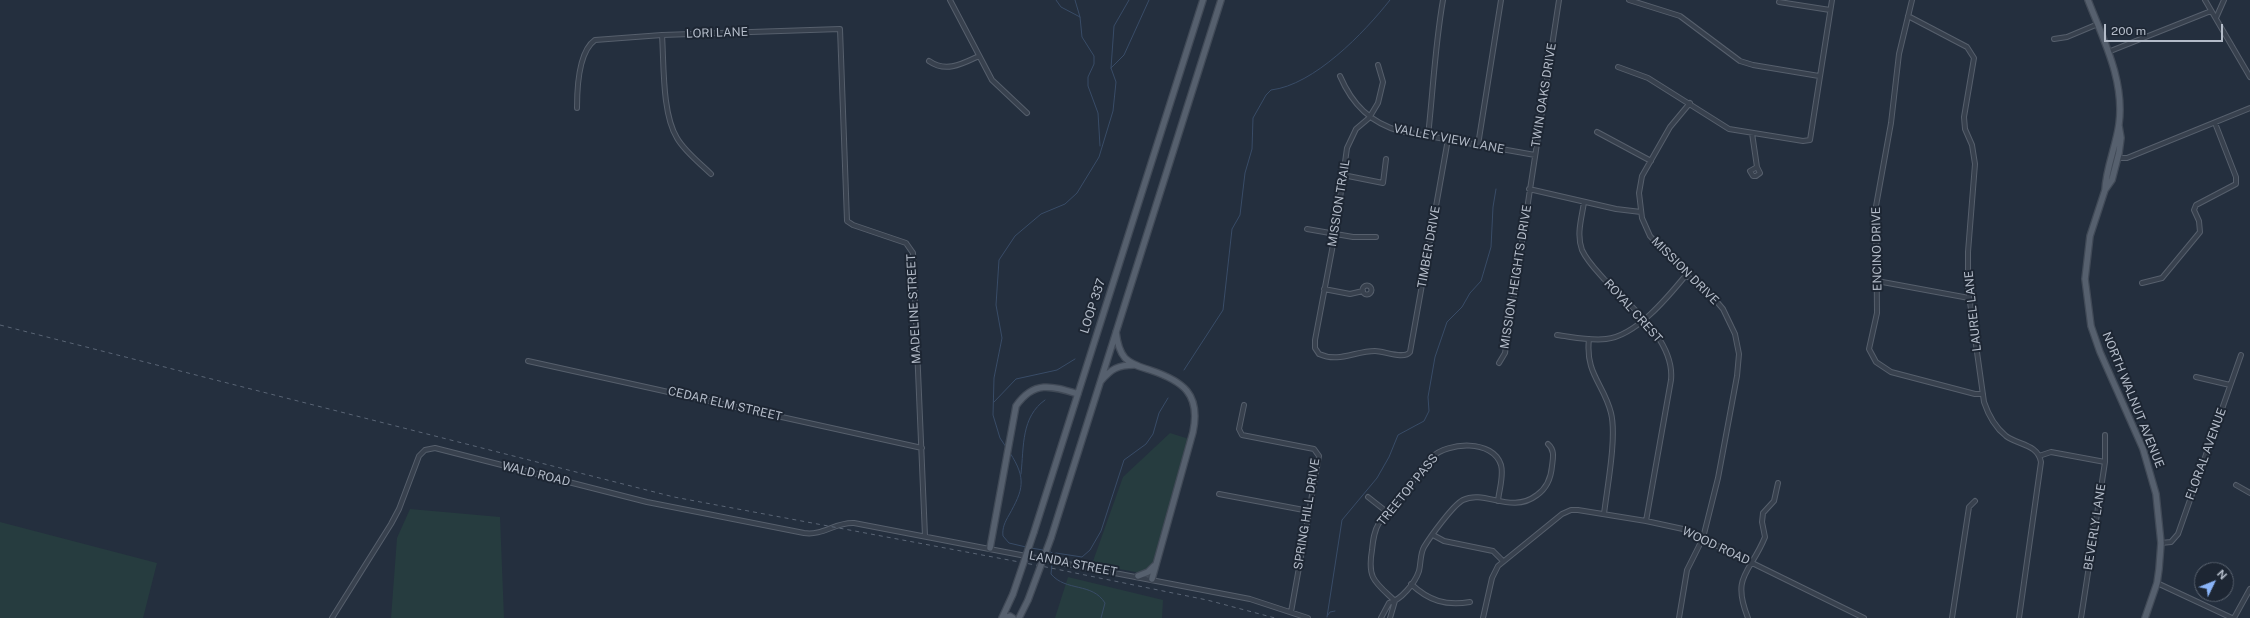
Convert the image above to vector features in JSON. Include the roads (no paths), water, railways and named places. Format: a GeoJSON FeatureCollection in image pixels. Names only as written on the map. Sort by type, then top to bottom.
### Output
{"type":"FeatureCollection","features":[{"type":"Feature","properties":{"kind":"main road","name":"LOOP 337"},"geometry":{"type":"LineString","coordinates":[[1003,618],[1013,594],[1034,532],[1203,0]]}},
{"type":"Feature","properties":{"kind":"main road"},"geometry":{"type":"LineString","coordinates":[[1019,618],[1028,600],[1051,538],[1220,0]]}},
{"type":"Feature","properties":{"kind":"main road","name":"NORTH WALNUT AVENUE"},"geometry":{"type":"LineString","coordinates":[[2088,0],[2108,52],[2118,88],[2119,126],[2121,138],[2118,158],[2112,180],[2105,190]]}},
{"type":"Feature","properties":{"kind":"main road","name":"NORTH WALNUT AVENUE"},"geometry":{"type":"LineString","coordinates":[[2119,126],[2106,178],[2105,190],[2093,225],[2087,251],[2085,279],[2088,312],[2100,352],[2150,470],[2156,494],[2160,543],[2157,583],[2145,618]]}},
{"type":"Feature","properties":{"kind":"main road"},"geometry":{"type":"LineString","coordinates":[[1116,331],[1120,348],[1126,358],[1134,365]]}},
{"type":"Feature","properties":{"kind":"main road"},"geometry":{"type":"LineString","coordinates":[[1099,383],[1110,370],[1120,365],[1134,365],[1165,375],[1180,383],[1191,396],[1195,411],[1193,432],[1152,579]]}},
{"type":"Feature","properties":{"kind":"main road"},"geometry":{"type":"LineString","coordinates":[[990,548],[1016,406],[1022,397],[1032,390],[1044,386],[1058,388],[1078,394]]}},
{"type":"Feature","properties":{"kind":"main road"},"geometry":{"type":"LineString","coordinates":[[1138,576],[1148,572],[1157,562]]}},
{"type":"Feature","properties":{"kind":"main road"},"geometry":{"type":"LineString","coordinates":[[1003,618],[1010,616],[1013,618]]}},
{"type":"Feature","properties":{"kind":"street"},"geometry":{"type":"LineString","coordinates":[[950,0],[996,86],[1027,113]]}},
{"type":"Feature","properties":{"kind":"street"},"geometry":{"type":"LineString","coordinates":[[1428,136],[1436,65],[1436,39],[1443,0]]}},
{"type":"Feature","properties":{"kind":"street"},"geometry":{"type":"LineString","coordinates":[[1478,145],[1500,0]]}},
{"type":"Feature","properties":{"kind":"street","name":"TWIN OAKS DRIVE"},"geometry":{"type":"LineString","coordinates":[[1529,190],[1559,0]]}},
{"type":"Feature","properties":{"kind":"street"},"geometry":{"type":"LineString","coordinates":[[1630,0],[1680,16],[1740,61],[1753,65],[1819,76]]}},
{"type":"Feature","properties":{"kind":"street"},"geometry":{"type":"LineString","coordinates":[[1618,67],[1648,78],[1729,129],[1810,140],[1813,132],[1813,110],[1832,0]]}},
{"type":"Feature","properties":{"kind":"street","name":"ENCINO DRIVE"},"geometry":{"type":"LineString","coordinates":[[1912,0],[1899,54],[1891,123],[1876,206],[1875,247],[1877,317],[1869,343],[1871,353],[1876,362],[1891,372],[1968,392],[1983,394]]}},
{"type":"Feature","properties":{"kind":"street"},"geometry":{"type":"LineString","coordinates":[[2205,0],[2250,77]]}},
{"type":"Feature","properties":{"kind":"street"},"geometry":{"type":"LineString","coordinates":[[2216,18],[2224,0]]}},
{"type":"Feature","properties":{"kind":"street"},"geometry":{"type":"LineString","coordinates":[[1779,2],[1830,10]]}},
{"type":"Feature","properties":{"kind":"street"},"geometry":{"type":"LineString","coordinates":[[2108,52],[2211,11]]}},
{"type":"Feature","properties":{"kind":"street","name":"LAUREL LANE"},"geometry":{"type":"LineString","coordinates":[[1908,16],[1967,47],[1974,58],[1964,117],[1965,129],[1973,151],[1975,164],[1968,258],[1969,298],[1983,394],[1988,411],[2001,432],[2013,440],[2032,448],[2039,456]]}},
{"type":"Feature","properties":{"kind":"street"},"geometry":{"type":"LineString","coordinates":[[2054,39],[2067,37],[2098,24]]}},
{"type":"Feature","properties":{"kind":"street","name":"LORI LANE"},"geometry":{"type":"LineString","coordinates":[[577,108],[578,74],[590,44],[594,40],[662,35],[840,29]]}},
{"type":"Feature","properties":{"kind":"street","name":"MADELINE STREET"},"geometry":{"type":"LineString","coordinates":[[840,29],[847,219],[853,225],[906,243],[912,250],[925,536]]}},
{"type":"Feature","properties":{"kind":"street"},"geometry":{"type":"LineString","coordinates":[[662,35],[667,100],[671,126],[679,141],[711,174]]}},
{"type":"Feature","properties":{"kind":"street"},"geometry":{"type":"LineString","coordinates":[[929,61],[941,67],[950,67],[979,56]]}},
{"type":"Feature","properties":{"kind":"street","name":"MISSION TRAIL"},"geometry":{"type":"LineString","coordinates":[[1316,351],[1315,340],[1335,234],[1349,141],[1356,129],[1369,118],[1382,93],[1382,74],[1378,65]]}},
{"type":"Feature","properties":{"kind":"street","name":"VALLEY VIEW LANE"},"geometry":{"type":"LineString","coordinates":[[1340,76],[1352,99],[1369,118],[1394,129],[1535,155]]}},
{"type":"Feature","properties":{"kind":"street","name":"MISSION DRIVE"},"geometry":{"type":"LineString","coordinates":[[1679,618],[1687,570],[1704,538],[1718,478],[1737,376],[1739,354],[1735,334],[1723,308],[1712,296],[1686,275],[1647,231],[1643,224],[1640,182],[1673,123],[1690,104]]}},
{"type":"Feature","properties":{"kind":"street"},"geometry":{"type":"LineString","coordinates":[[2118,158],[2127,158],[2250,108]]}},
{"type":"Feature","properties":{"kind":"street"},"geometry":{"type":"LineString","coordinates":[[2142,283],[2162,278],[2200,232],[2199,221],[2194,210],[2196,205],[2236,184],[2236,177],[2215,123]]}},
{"type":"Feature","properties":{"kind":"street"},"geometry":{"type":"LineString","coordinates":[[1597,132],[1651,161]]}},
{"type":"Feature","properties":{"kind":"street"},"geometry":{"type":"LineString","coordinates":[[1752,133],[1757,167]]}},
{"type":"Feature","properties":{"kind":"street","name":"TIMBER DRIVE"},"geometry":{"type":"LineString","coordinates":[[1316,351],[1322,355],[1337,358],[1372,351],[1403,356],[1409,354],[1412,350],[1448,139]]}},
{"type":"Feature","properties":{"kind":"street"},"geometry":{"type":"LineString","coordinates":[[1343,175],[1383,182],[1386,159]]}},
{"type":"Feature","properties":{"kind":"street"},"geometry":{"type":"LineString","coordinates":[[1529,190],[1616,209],[1641,212]]}},
{"type":"Feature","properties":{"kind":"street","name":"MISSION HEIGHTS DRIVE"},"geometry":{"type":"LineString","coordinates":[[1499,363],[1505,353],[1523,245],[1529,190]]}},
{"type":"Feature","properties":{"kind":"street","name":"ROYAL CREST"},"geometry":{"type":"LineString","coordinates":[[1584,202],[1579,234],[1585,255],[1596,270],[1642,319],[1666,348],[1672,374],[1646,520]]}},
{"type":"Feature","properties":{"kind":"street"},"geometry":{"type":"LineString","coordinates":[[1307,229],[1335,234],[1376,237]]}},
{"type":"Feature","properties":{"kind":"street"},"geometry":{"type":"LineString","coordinates":[[1557,335],[1589,339],[1616,337],[1630,330],[1668,297],[1686,275]]}},
{"type":"Feature","properties":{"kind":"street"},"geometry":{"type":"LineString","coordinates":[[1877,281],[1969,298]]}},
{"type":"Feature","properties":{"kind":"street"},"geometry":{"type":"LineString","coordinates":[[1324,289],[1350,294],[1363,291]]}},
{"type":"Feature","properties":{"kind":"street"},"geometry":{"type":"LineString","coordinates":[[1589,339],[1589,365],[1609,406],[1612,422],[1604,514]]}},
{"type":"Feature","properties":{"kind":"street","name":"FLORAL AVENUE"},"geometry":{"type":"LineString","coordinates":[[2160,543],[2171,542],[2178,534],[2241,355]]}},
{"type":"Feature","properties":{"kind":"street","name":"CEDAR ELM STREET"},"geometry":{"type":"LineString","coordinates":[[528,361],[922,448]]}},
{"type":"Feature","properties":{"kind":"street"},"geometry":{"type":"LineString","coordinates":[[2196,377],[2230,385]]}},
{"type":"Feature","properties":{"kind":"street","name":"SPRING HILL DRIVE"},"geometry":{"type":"LineString","coordinates":[[1244,406],[1239,431],[1242,436],[1314,449],[1319,456],[1291,612]]}},
{"type":"Feature","properties":{"kind":"street","name":"BEVERLY LANE"},"geometry":{"type":"LineString","coordinates":[[2081,618],[2105,462],[2105,436]]}},
{"type":"Feature","properties":{"kind":"street"},"geometry":{"type":"LineString","coordinates":[[1383,610],[1390,616],[1395,602],[1411,584],[1419,570],[1424,547],[1463,500],[1476,498],[1520,503],[1534,498],[1544,489],[1551,474],[1553,451],[1548,444]]}},
{"type":"Feature","properties":{"kind":"street","name":"TREETOP PASS"},"geometry":{"type":"LineString","coordinates":[[1395,602],[1374,581],[1370,570],[1375,530],[1387,512],[1432,457],[1443,449],[1455,446],[1486,449],[1498,458],[1502,473],[1498,501]]}},
{"type":"Feature","properties":{"kind":"street","name":"WALD ROAD"},"geometry":{"type":"LineString","coordinates":[[332,618],[391,524],[399,509],[417,461],[421,454],[428,449],[443,450],[679,509],[804,534],[820,534],[835,527]]}},
{"type":"Feature","properties":{"kind":"street"},"geometry":{"type":"LineString","coordinates":[[2018,618],[2041,468],[2039,456],[2051,452],[2105,462]]}},
{"type":"Feature","properties":{"kind":"street"},"geometry":{"type":"LineString","coordinates":[[1748,618],[1740,594],[1742,580],[1765,537],[1762,525],[1763,512],[1774,501],[1778,483]]}},
{"type":"Feature","properties":{"kind":"street"},"geometry":{"type":"LineString","coordinates":[[2236,485],[2250,493]]}},
{"type":"Feature","properties":{"kind":"street"},"geometry":{"type":"LineString","coordinates":[[1219,494],[1309,511]]}},
{"type":"Feature","properties":{"kind":"street"},"geometry":{"type":"LineString","coordinates":[[1368,497],[1387,512]]}},
{"type":"Feature","properties":{"kind":"street"},"geometry":{"type":"LineString","coordinates":[[1952,618],[1969,507],[1975,501]]}},
{"type":"Feature","properties":{"kind":"street","name":"WOOD ROAD"},"geometry":{"type":"LineString","coordinates":[[1502,561],[1565,512],[1578,510],[1646,520],[1682,529],[1704,538],[1862,618]]}},
{"type":"Feature","properties":{"kind":"street","name":"LANDA STREET"},"geometry":{"type":"LineString","coordinates":[[835,527],[842,524],[854,523],[1138,576],[1250,599],[1308,618]]}},
{"type":"Feature","properties":{"kind":"street"},"geometry":{"type":"LineString","coordinates":[[1433,535],[1444,541],[1493,551],[1502,561],[1492,578],[1484,618]]}},
{"type":"Feature","properties":{"kind":"street"},"geometry":{"type":"LineString","coordinates":[[2157,583],[2233,618],[2250,589]]}},
{"type":"Feature","properties":{"kind":"street"},"geometry":{"type":"LineString","coordinates":[[1411,584],[1429,598],[1456,604],[1470,602]]}},
{"type":"Feature","properties":{"kind":"street"},"geometry":{"type":"LineString","coordinates":[[1381,618],[1383,610],[1389,603],[1395,602]]}},
{"type":"Feature","properties":{"kind":"waterway"},"geometry":{"type":"LineString","coordinates":[[1056,0],[1061,7],[1080,17],[1082,37],[1094,56],[1094,64],[1088,77],[1088,86],[1098,113],[1100,146]]}},
{"type":"Feature","properties":{"kind":"waterway"},"geometry":{"type":"LineString","coordinates":[[1075,0],[1080,17]]}},
{"type":"Feature","properties":{"kind":"waterway"},"geometry":{"type":"LineString","coordinates":[[1006,447],[1000,438],[993,415],[994,378],[1002,338],[996,305],[999,260],[1015,236],[1041,214],[1065,204],[1077,193],[1099,157],[1113,111],[1116,82],[1111,68],[1114,26],[1129,0]]}},
{"type":"Feature","properties":{"kind":"waterway"},"geometry":{"type":"LineString","coordinates":[[1111,68],[1124,55],[1149,0]]}},
{"type":"Feature","properties":{"kind":"waterway"},"geometry":{"type":"LineString","coordinates":[[1184,370],[1223,310],[1232,229],[1240,215],[1245,173],[1252,149],[1253,118],[1266,95],[1271,90],[1287,86],[1304,78],[1337,56],[1352,42],[1390,0]]}},
{"type":"Feature","properties":{"kind":"waterway"},"geometry":{"type":"LineString","coordinates":[[1327,617],[1342,520],[1377,478],[1389,457],[1398,435],[1424,421],[1429,411],[1428,397],[1435,357],[1447,322],[1462,307],[1470,293],[1481,281],[1491,247],[1493,207],[1496,189]]}},
{"type":"Feature","properties":{"kind":"waterway"},"geometry":{"type":"LineString","coordinates":[[994,402],[1016,379],[1057,370],[1075,359]]}},
{"type":"Feature","properties":{"kind":"waterway"},"geometry":{"type":"LineString","coordinates":[[1049,551],[1054,554],[1056,553],[1082,557],[1090,550],[1101,531],[1124,460],[1146,444],[1153,434],[1159,413],[1168,398]]}},
{"type":"Feature","properties":{"kind":"waterway"},"geometry":{"type":"LineString","coordinates":[[1021,474],[1025,433],[1032,415],[1037,407],[1045,400]]}},
{"type":"Feature","properties":{"kind":"waterway"},"geometry":{"type":"LineString","coordinates":[[1010,453],[1019,470],[1021,484],[1014,506],[1004,525],[1003,536],[1009,543],[1026,547]]}},
{"type":"Feature","properties":{"kind":"waterway"},"geometry":{"type":"LineString","coordinates":[[1031,548],[1043,550]]}},
{"type":"Feature","properties":{"kind":"waterway"},"geometry":{"type":"LineString","coordinates":[[1052,564],[1051,574],[1057,580],[1071,586],[1086,589],[1100,596],[1105,603],[1101,618]]}},
{"type":"Feature","properties":{"kind":"waterway"},"geometry":{"type":"LineString","coordinates":[[1328,615],[1330,612],[1335,611]]}},
{"type":"Feature","properties":{"kind":"railway"},"geometry":{"type":"LineString","coordinates":[[0,325],[674,497],[1046,567],[1207,600],[1275,618]]}}]}
